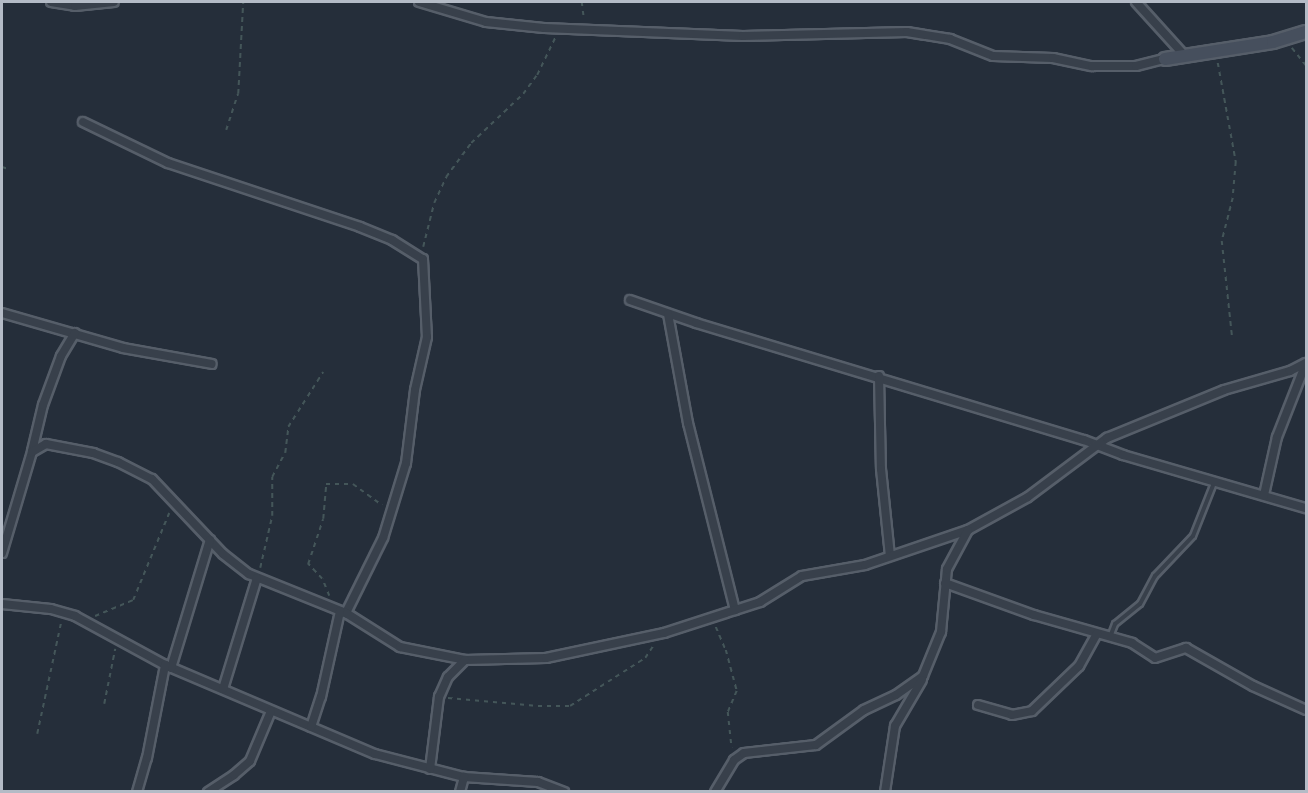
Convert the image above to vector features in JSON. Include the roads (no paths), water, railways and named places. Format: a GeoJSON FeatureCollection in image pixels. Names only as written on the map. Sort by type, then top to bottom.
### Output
{"type":"FeatureCollection","features":[{"type":"Feature","properties":{"kind":"street"},"geometry":{"type":"LineString","coordinates":[[51,2],[75,6],[114,2]]}},
{"type":"Feature","properties":{"kind":"street"},"geometry":{"type":"LineString","coordinates":[[419,2],[486,22],[560,28],[743,36],[907,32],[950,39],[993,56],[1053,58],[1092,66],[1137,66],[1184,55],[1282,39],[1306,32]]}},
{"type":"Feature","properties":{"kind":"street"},"geometry":{"type":"LineString","coordinates":[[1136,2],[1184,55]]}},
{"type":"Feature","properties":{"kind":"street"},"geometry":{"type":"LineString","coordinates":[[83,122],[168,163],[360,227],[392,240],[420,257],[425,267],[427,337],[415,390],[406,463],[393,512],[383,538],[340,611],[321,697],[311,726]]}},
{"type":"Feature","properties":{"kind":"street"},"geometry":{"type":"LineString","coordinates":[[630,300],[668,314],[879,376],[1136,459],[1306,508]]}},
{"type":"Feature","properties":{"kind":"street"},"geometry":{"type":"LineString","coordinates":[[2,313],[123,348],[212,364]]}},
{"type":"Feature","properties":{"kind":"street"},"geometry":{"type":"LineString","coordinates":[[668,314],[688,423],[735,610]]}},
{"type":"Feature","properties":{"kind":"street"},"geometry":{"type":"LineString","coordinates":[[2,552],[32,452],[43,405],[62,356],[75,333]]}},
{"type":"Feature","properties":{"kind":"street"},"geometry":{"type":"LineString","coordinates":[[32,452],[46,444],[93,453],[148,476],[230,560],[258,578],[340,611],[400,647],[465,660],[546,658],[657,635],[760,602],[802,576],[865,566],[968,530],[1028,497],[1096,446],[1115,435],[1224,390],[1290,371],[1306,363]]}},
{"type":"Feature","properties":{"kind":"street"},"geometry":{"type":"LineString","coordinates":[[1264,495],[1277,437],[1306,363]]}},
{"type":"Feature","properties":{"kind":"street"},"geometry":{"type":"LineString","coordinates":[[879,376],[881,469],[890,556]]}},
{"type":"Feature","properties":{"kind":"street"},"geometry":{"type":"LineString","coordinates":[[885,792],[895,726],[923,676],[941,632],[947,569],[968,530]]}},
{"type":"Feature","properties":{"kind":"street"},"geometry":{"type":"LineString","coordinates":[[136,792],[147,758],[168,667],[210,540]]}},
{"type":"Feature","properties":{"kind":"street"},"geometry":{"type":"LineString","coordinates":[[223,689],[258,578]]}},
{"type":"Feature","properties":{"kind":"street"},"geometry":{"type":"LineString","coordinates":[[945,583],[1034,615],[1132,643],[1158,659],[1177,649],[1186,648],[1253,686],[1306,710]]}},
{"type":"Feature","properties":{"kind":"street"},"geometry":{"type":"LineString","coordinates":[[2,604],[63,612],[168,667],[375,754],[464,777],[538,782],[564,792]]}},
{"type":"Feature","properties":{"kind":"street"},"geometry":{"type":"LineString","coordinates":[[978,705],[1012,715],[1032,711],[1043,702],[1058,683],[1079,666],[1097,634]]}},
{"type":"Feature","properties":{"kind":"street"},"geometry":{"type":"LineString","coordinates":[[430,769],[438,697],[448,677],[465,660]]}},
{"type":"Feature","properties":{"kind":"street"},"geometry":{"type":"LineString","coordinates":[[715,792],[734,760],[744,753],[759,749],[816,745],[864,710],[896,695],[923,676]]}},
{"type":"Feature","properties":{"kind":"street"},"geometry":{"type":"LineString","coordinates":[[208,792],[250,761],[271,711]]}},
{"type":"Feature","properties":{"kind":"street"},"geometry":{"type":"LineString","coordinates":[[460,792],[464,777]]}},
{"type":"Feature","properties":{"kind":"lane"},"geometry":{"type":"LineString","coordinates":[[1110,637],[1115,624],[1138,606],[1155,576],[1193,536],[1205,513],[1215,480]]}}]}
